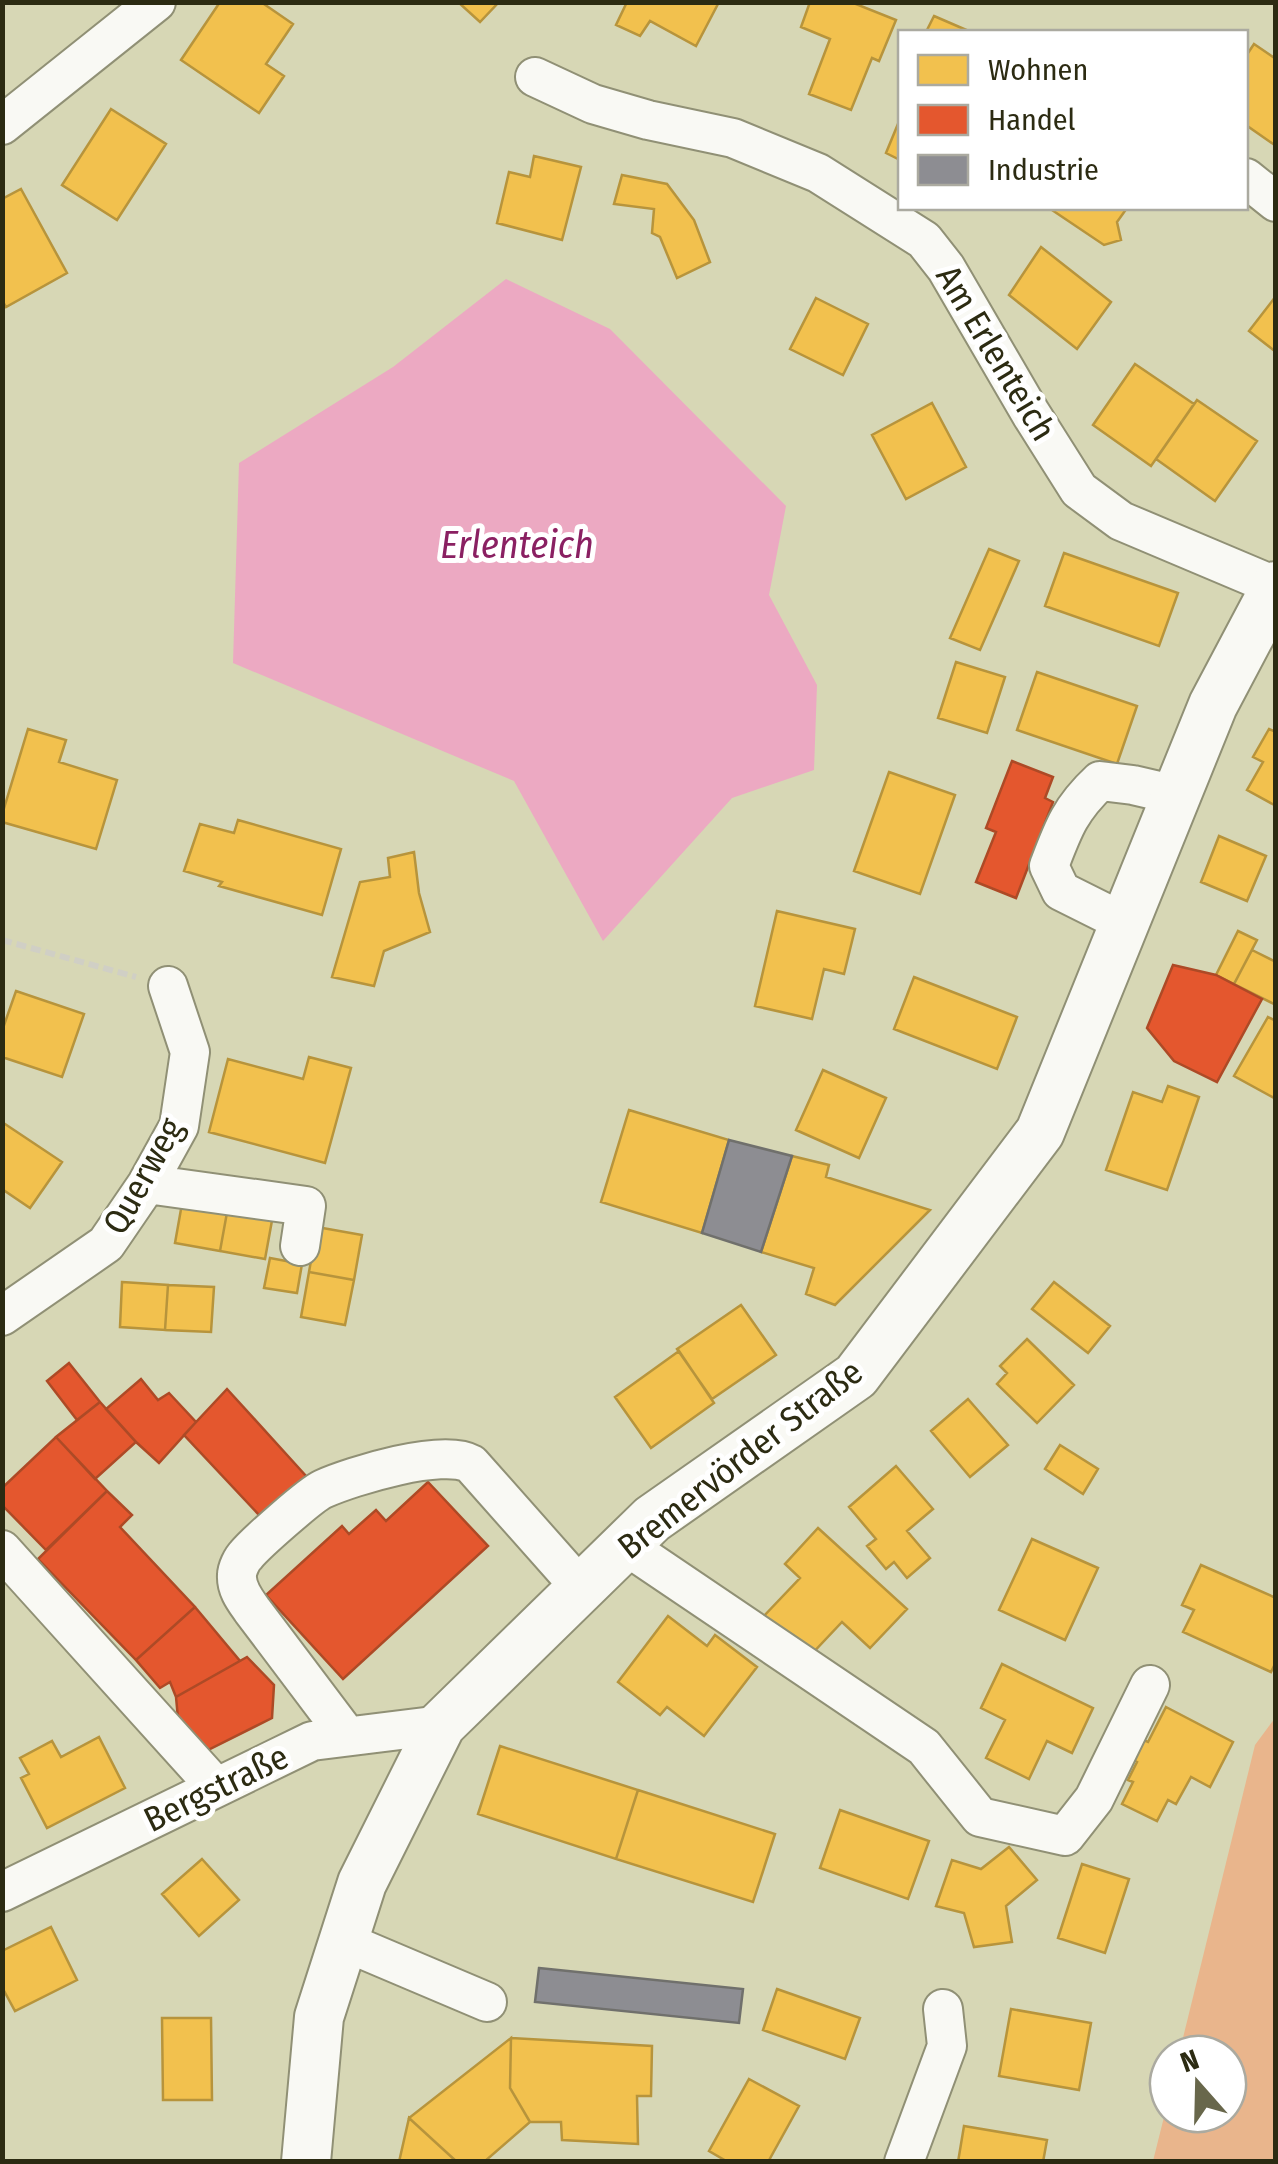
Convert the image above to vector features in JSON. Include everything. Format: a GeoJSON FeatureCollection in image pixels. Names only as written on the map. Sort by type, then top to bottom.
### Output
{"type":"FeatureCollection","features":[{"type":"Feature","properties":{"kind":"main road","name":"Bremervörder Straße"},"geometry":{"type":"LineString","coordinates":[[306,2162],[319,2018],[362,1883],[441,1724],[652,1518],[856,1376],[1040,1132],[1212,705],[1275,586]]}},
{"type":"Feature","properties":{"kind":"street"},"geometry":{"type":"LineString","coordinates":[[2,125],[156,2]]}},
{"type":"Feature","properties":{"kind":"street","name":"Am Erlenteich"},"geometry":{"type":"LineString","coordinates":[[535,77],[593,104],[733,138],[818,173],[924,240],[946,268],[1079,490],[1122,521],[1275,586]]}},
{"type":"Feature","properties":{"kind":"street"},"geometry":{"type":"LineString","coordinates":[[1248,180],[1276,202]]}},
{"type":"Feature","properties":{"kind":"street"},"geometry":{"type":"LineString","coordinates":[[1124,923],[1062,890],[1050,866],[1061,835],[1078,801],[1100,781],[1176,795]]}},
{"type":"Feature","properties":{"kind":"street","name":"Querweg"},"geometry":{"type":"LineString","coordinates":[[2,1316],[106,1244],[147,1184],[179,1126],[190,1052],[168,986]]}},
{"type":"Feature","properties":{"kind":"street"},"geometry":{"type":"LineString","coordinates":[[147,1184],[306,1206],[300,1246]]}},
{"type":"Feature","properties":{"kind":"street"},"geometry":{"type":"LineString","coordinates":[[347,1736],[240,1594],[237,1574],[245,1556],[318,1491],[410,1462],[462,1458],[580,1588]]}},
{"type":"Feature","properties":{"kind":"street"},"geometry":{"type":"LineString","coordinates":[[625,1545],[924,1746],[980,1817],[1065,1836],[1094,1799],[1150,1686]]}},
{"type":"Feature","properties":{"kind":"street"},"geometry":{"type":"LineString","coordinates":[[2,1550],[216,1788]]}},
{"type":"Feature","properties":{"kind":"street","name":"Bergstraße"},"geometry":{"type":"LineString","coordinates":[[2,1892],[312,1740],[441,1724]]}},
{"type":"Feature","properties":{"kind":"street"},"geometry":{"type":"LineString","coordinates":[[344,1941],[487,2002]]}},
{"type":"Feature","properties":{"kind":"street"},"geometry":{"type":"LineString","coordinates":[[904,2162],[947,2046],[943,2009]]}},
{"type":"Feature","properties":{"kind":"path"},"geometry":{"type":"LineString","coordinates":[[2,940],[168,986]]}},
{"type":"Feature","properties":{"kind":"shaded area"},"geometry":{"type":"Polygon","coordinates":[[[1275,1718],[1275,2161],[1153,2161],[1160,2134],[1248,2134],[1248,2034],[1184,2034],[1255,1745],[1275,1718]]]}},
{"type":"Feature","properties":{"kind":"water","name":"Erlenteich"},"geometry":{"type":"Polygon","coordinates":[[[506,279],[610,329],[786,506],[769,595],[817,685],[814,770],[732,798],[603,941],[514,781],[233,663],[239,463],[393,367],[506,279]]]}},
{"type":"Feature","properties":{"kind":"building: Wohnen"},"geometry":{"type":"Polygon","coordinates":[[[220,2],[261,2],[293,24],[266,64],[284,76],[259,113],[181,60],[220,2]]]}},
{"type":"Feature","properties":{"kind":"building: Wohnen"},"geometry":{"type":"Polygon","coordinates":[[[458,2],[499,2],[480,22],[458,2]]]}},
{"type":"Feature","properties":{"kind":"building: Wohnen"},"geometry":{"type":"Polygon","coordinates":[[[627,2],[719,2],[696,46],[650,21],[640,36],[616,25],[627,2]]]}},
{"type":"Feature","properties":{"kind":"building: Wohnen"},"geometry":{"type":"Polygon","coordinates":[[[810,2],[851,2],[896,20],[879,61],[872,58],[851,110],[809,94],[830,39],[801,27],[810,2]]]}},
{"type":"Feature","properties":{"kind":"building: Wohnen"},"geometry":{"type":"Polygon","coordinates":[[[934,16],[966,30],[927,30],[934,16]]]}},
{"type":"Feature","properties":{"kind":"building: Wohnen"},"geometry":{"type":"Polygon","coordinates":[[[1254,44],[1276,59],[1276,146],[1248,126],[1248,53],[1254,44]]]}},
{"type":"Feature","properties":{"kind":"building: Wohnen"},"geometry":{"type":"Polygon","coordinates":[[[111,109],[166,144],[117,220],[62,185],[111,109]]]}},
{"type":"Feature","properties":{"kind":"building: Wohnen"},"geometry":{"type":"Polygon","coordinates":[[[898,124],[898,159],[886,153],[898,124]]]}},
{"type":"Feature","properties":{"kind":"building: Wohnen"},"geometry":{"type":"Polygon","coordinates":[[[534,156],[581,167],[562,240],[497,223],[509,172],[530,177],[534,156]]]}},
{"type":"Feature","properties":{"kind":"building: Wohnen"},"geometry":{"type":"Polygon","coordinates":[[[622,175],[667,184],[694,220],[710,262],[677,278],[660,237],[652,233],[654,209],[614,204],[622,175]]]}},
{"type":"Feature","properties":{"kind":"building: Wohnen"},"geometry":{"type":"Polygon","coordinates":[[[21,189],[67,273],[6,307],[2,300],[2,199],[21,189]]]}},
{"type":"Feature","properties":{"kind":"building: Wohnen"},"geometry":{"type":"Polygon","coordinates":[[[1052,210],[1126,210],[1117,222],[1121,240],[1104,245],[1052,210]]]}},
{"type":"Feature","properties":{"kind":"building: Wohnen"},"geometry":{"type":"Polygon","coordinates":[[[1041,247],[1111,302],[1077,349],[1009,295],[1041,247]]]}},
{"type":"Feature","properties":{"kind":"building: Wohnen"},"geometry":{"type":"Polygon","coordinates":[[[1276,296],[1276,352],[1249,331],[1276,296]]]}},
{"type":"Feature","properties":{"kind":"building: Wohnen"},"geometry":{"type":"Polygon","coordinates":[[[816,298],[868,324],[843,375],[790,349],[816,298]]]}},
{"type":"Feature","properties":{"kind":"building: Wohnen"},"geometry":{"type":"Polygon","coordinates":[[[1135,364],[1194,404],[1151,466],[1093,425],[1135,364]]]}},
{"type":"Feature","properties":{"kind":"building: Wohnen"},"geometry":{"type":"Polygon","coordinates":[[[1197,400],[1257,441],[1215,501],[1156,459],[1197,400]]]}},
{"type":"Feature","properties":{"kind":"building: Wohnen"},"geometry":{"type":"Polygon","coordinates":[[[932,403],[966,467],[906,499],[872,435],[932,403]]]}},
{"type":"Feature","properties":{"kind":"building: Wohnen"},"geometry":{"type":"Polygon","coordinates":[[[989,549],[1019,561],[980,650],[950,638],[989,549]]]}},
{"type":"Feature","properties":{"kind":"building: Wohnen"},"geometry":{"type":"Polygon","coordinates":[[[1064,553],[1178,593],[1159,646],[1045,606],[1064,553]]]}},
{"type":"Feature","properties":{"kind":"building: Wohnen"},"geometry":{"type":"Polygon","coordinates":[[[956,662],[1005,677],[987,733],[938,718],[956,662]]]}},
{"type":"Feature","properties":{"kind":"building: Wohnen"},"geometry":{"type":"Polygon","coordinates":[[[1037,672],[1137,706],[1117,764],[1017,730],[1037,672]]]}},
{"type":"Feature","properties":{"kind":"building: Wohnen"},"geometry":{"type":"Polygon","coordinates":[[[28,729],[66,740],[59,762],[117,780],[96,849],[2,822],[28,729]]]}},
{"type":"Feature","properties":{"kind":"building: Wohnen"},"geometry":{"type":"Polygon","coordinates":[[[1269,729],[1276,732],[1276,806],[1247,790],[1263,762],[1253,757],[1269,729]]]}},
{"type":"Feature","properties":{"kind":"building: Wohnen"},"geometry":{"type":"Polygon","coordinates":[[[889,772],[955,795],[920,894],[854,871],[889,772]]]}},
{"type":"Feature","properties":{"kind":"building: Wohnen"},"geometry":{"type":"Polygon","coordinates":[[[238,820],[341,849],[322,915],[219,886],[222,882],[184,871],[200,824],[234,833],[238,820]]]}},
{"type":"Feature","properties":{"kind":"building: Wohnen"},"geometry":{"type":"Polygon","coordinates":[[[1219,836],[1266,856],[1247,901],[1201,882],[1219,836]]]}},
{"type":"Feature","properties":{"kind":"building: Wohnen"},"geometry":{"type":"Polygon","coordinates":[[[414,852],[419,893],[430,932],[384,951],[374,986],[332,977],[360,882],[390,877],[388,858],[414,852]]]}},
{"type":"Feature","properties":{"kind":"building: Wohnen"},"geometry":{"type":"Polygon","coordinates":[[[777,911],[855,929],[844,974],[824,969],[812,1019],[755,1006],[777,911]]]}},
{"type":"Feature","properties":{"kind":"building: Wohnen"},"geometry":{"type":"Polygon","coordinates":[[[1238,931],[1257,940],[1234,984],[1216,975],[1238,931]]]}},
{"type":"Feature","properties":{"kind":"building: Wohnen"},"geometry":{"type":"Polygon","coordinates":[[[1252,950],[1276,962],[1276,1005],[1234,984],[1252,950]]]}},
{"type":"Feature","properties":{"kind":"building: Wohnen"},"geometry":{"type":"Polygon","coordinates":[[[914,977],[1017,1017],[997,1069],[894,1029],[914,977]]]}},
{"type":"Feature","properties":{"kind":"building: Wohnen"},"geometry":{"type":"Polygon","coordinates":[[[16,991],[84,1014],[62,1077],[2,1057],[2,1031],[16,991]]]}},
{"type":"Feature","properties":{"kind":"building: Wohnen"},"geometry":{"type":"Polygon","coordinates":[[[1268,1017],[1276,1021],[1276,1099],[1234,1076],[1268,1017]]]}},
{"type":"Feature","properties":{"kind":"building: Wohnen"},"geometry":{"type":"Polygon","coordinates":[[[309,1057],[351,1068],[325,1163],[209,1132],[228,1059],[303,1079],[309,1057]]]}},
{"type":"Feature","properties":{"kind":"building: Wohnen"},"geometry":{"type":"Polygon","coordinates":[[[823,1070],[886,1098],[859,1158],[796,1130],[823,1070]]]}},
{"type":"Feature","properties":{"kind":"building: Wohnen"},"geometry":{"type":"Polygon","coordinates":[[[1168,1086],[1199,1097],[1167,1190],[1106,1170],[1133,1092],[1162,1102],[1168,1086]]]}},
{"type":"Feature","properties":{"kind":"building: Wohnen"},"geometry":{"type":"Polygon","coordinates":[[[629,1110],[729,1140],[702,1233],[601,1202],[629,1110]]]}},
{"type":"Feature","properties":{"kind":"building: Wohnen"},"geometry":{"type":"Polygon","coordinates":[[[2,1122],[62,1162],[30,1208],[2,1189],[2,1122]]]}},
{"type":"Feature","properties":{"kind":"building: Wohnen"},"geometry":{"type":"Polygon","coordinates":[[[792,1156],[829,1165],[826,1177],[930,1210],[835,1305],[806,1294],[814,1268],[761,1252],[792,1156]]]}},
{"type":"Feature","properties":{"kind":"building: Wohnen"},"geometry":{"type":"Polygon","coordinates":[[[183,1198],[228,1207],[220,1251],[175,1243],[183,1198]]]}},
{"type":"Feature","properties":{"kind":"building: Wohnen"},"geometry":{"type":"Polygon","coordinates":[[[228,1207],[273,1215],[265,1259],[220,1251],[228,1207]]]}},
{"type":"Feature","properties":{"kind":"building: Wohnen"},"geometry":{"type":"Polygon","coordinates":[[[317,1227],[362,1235],[354,1280],[309,1272],[317,1227]]]}},
{"type":"Feature","properties":{"kind":"building: Wohnen"},"geometry":{"type":"Polygon","coordinates":[[[270,1258],[302,1264],[297,1293],[264,1288],[270,1258]]]}},
{"type":"Feature","properties":{"kind":"building: Wohnen"},"geometry":{"type":"Polygon","coordinates":[[[309,1272],[354,1280],[345,1325],[301,1317],[309,1272]]]}},
{"type":"Feature","properties":{"kind":"building: Wohnen"},"geometry":{"type":"Polygon","coordinates":[[[122,1282],[168,1285],[165,1330],[120,1327],[122,1282]]]}},
{"type":"Feature","properties":{"kind":"building: Wohnen"},"geometry":{"type":"Polygon","coordinates":[[[1054,1282],[1110,1326],[1088,1353],[1032,1309],[1054,1282]]]}},
{"type":"Feature","properties":{"kind":"building: Wohnen"},"geometry":{"type":"Polygon","coordinates":[[[168,1285],[214,1287],[211,1332],[165,1330],[168,1285]]]}},
{"type":"Feature","properties":{"kind":"building: Wohnen"},"geometry":{"type":"Polygon","coordinates":[[[741,1305],[776,1355],[712,1399],[677,1349],[741,1305]]]}},
{"type":"Feature","properties":{"kind":"building: Wohnen"},"geometry":{"type":"Polygon","coordinates":[[[1027,1339],[1074,1385],[1037,1423],[997,1384],[1007,1373],[1000,1366],[1027,1339]]]}},
{"type":"Feature","properties":{"kind":"building: Wohnen"},"geometry":{"type":"Polygon","coordinates":[[[679,1351],[714,1403],[651,1448],[615,1397],[679,1351]]]}},
{"type":"Feature","properties":{"kind":"building: Wohnen"},"geometry":{"type":"Polygon","coordinates":[[[968,1399],[1008,1445],[970,1477],[931,1431],[968,1399]]]}},
{"type":"Feature","properties":{"kind":"building: Wohnen"},"geometry":{"type":"Polygon","coordinates":[[[1060,1445],[1098,1469],[1083,1494],[1045,1469],[1060,1445]]]}},
{"type":"Feature","properties":{"kind":"building: Wohnen"},"geometry":{"type":"Polygon","coordinates":[[[896,1466],[933,1509],[907,1531],[930,1558],[907,1578],[894,1562],[886,1569],[867,1546],[876,1539],[849,1507],[896,1466]]]}},
{"type":"Feature","properties":{"kind":"building: Wohnen"},"geometry":{"type":"Polygon","coordinates":[[[818,1528],[907,1609],[870,1648],[842,1622],[807,1659],[762,1618],[800,1578],[785,1564],[818,1528]]]}},
{"type":"Feature","properties":{"kind":"building: Wohnen"},"geometry":{"type":"Polygon","coordinates":[[[1032,1539],[1098,1568],[1065,1640],[999,1610],[1032,1539]]]}},
{"type":"Feature","properties":{"kind":"building: Wohnen"},"geometry":{"type":"Polygon","coordinates":[[[1201,1565],[1276,1598],[1276,1662],[1271,1672],[1183,1632],[1194,1610],[1182,1605],[1201,1565]]]}},
{"type":"Feature","properties":{"kind":"building: Wohnen"},"geometry":{"type":"Polygon","coordinates":[[[668,1616],[707,1646],[715,1635],[757,1667],[704,1736],[667,1707],[660,1715],[618,1682],[668,1616]]]}},
{"type":"Feature","properties":{"kind":"building: Wohnen"},"geometry":{"type":"Polygon","coordinates":[[[1002,1664],[1093,1708],[1072,1753],[1047,1741],[1029,1779],[986,1758],[1005,1720],[981,1708],[1002,1664]]]}},
{"type":"Feature","properties":{"kind":"building: Wohnen"},"geometry":{"type":"Polygon","coordinates":[[[1166,1707],[1233,1742],[1210,1787],[1191,1777],[1176,1804],[1168,1800],[1157,1821],[1122,1804],[1137,1762],[1131,1759],[1141,1739],[1148,1742],[1166,1707]]]}},
{"type":"Feature","properties":{"kind":"building: Wohnen"},"geometry":{"type":"Polygon","coordinates":[[[99,1737],[125,1788],[47,1828],[21,1778],[29,1774],[20,1758],[52,1741],[61,1757],[99,1737]]]}},
{"type":"Feature","properties":{"kind":"building: Wohnen"},"geometry":{"type":"Polygon","coordinates":[[[500,1746],[638,1790],[616,1859],[478,1814],[500,1746]]]}},
{"type":"Feature","properties":{"kind":"building: Wohnen"},"geometry":{"type":"Polygon","coordinates":[[[638,1790],[775,1834],[753,1902],[616,1859],[638,1790]]]}},
{"type":"Feature","properties":{"kind":"building: Wohnen"},"geometry":{"type":"Polygon","coordinates":[[[840,1810],[929,1841],[908,1899],[820,1868],[840,1810]]]}},
{"type":"Feature","properties":{"kind":"building: Wohnen"},"geometry":{"type":"Polygon","coordinates":[[[1009,1847],[1037,1880],[1006,1906],[1012,1942],[974,1947],[964,1913],[936,1906],[952,1860],[981,1869],[1009,1847]]]}},
{"type":"Feature","properties":{"kind":"building: Wohnen"},"geometry":{"type":"Polygon","coordinates":[[[202,1859],[239,1900],[199,1936],[162,1894],[202,1859]]]}},
{"type":"Feature","properties":{"kind":"building: Wohnen"},"geometry":{"type":"Polygon","coordinates":[[[1082,1864],[1129,1879],[1105,1953],[1058,1938],[1082,1864]]]}},
{"type":"Feature","properties":{"kind":"building: Wohnen"},"geometry":{"type":"Polygon","coordinates":[[[51,1927],[77,1980],[15,2011],[2,1987],[2,1951],[51,1927]]]}},
{"type":"Feature","properties":{"kind":"building: Wohnen"},"geometry":{"type":"Polygon","coordinates":[[[777,1989],[860,2018],[845,2059],[763,2030],[777,1989]]]}},
{"type":"Feature","properties":{"kind":"building: Wohnen"},"geometry":{"type":"Polygon","coordinates":[[[1011,2009],[1091,2023],[1079,2090],[999,2076],[1011,2009]]]}},
{"type":"Feature","properties":{"kind":"building: Wohnen"},"geometry":{"type":"Polygon","coordinates":[[[162,2018],[211,2018],[212,2100],[163,2100],[162,2018]]]}},
{"type":"Feature","properties":{"kind":"building: Wohnen"},"geometry":{"type":"Polygon","coordinates":[[[511,2038],[510,2088],[530,2122],[484,2162],[457,2162],[409,2118],[511,2038]]]}},
{"type":"Feature","properties":{"kind":"building: Wohnen"},"geometry":{"type":"Polygon","coordinates":[[[511,2038],[652,2046],[651,2096],[637,2096],[638,2144],[562,2140],[561,2122],[530,2122],[510,2088],[511,2038]]]}},
{"type":"Feature","properties":{"kind":"building: Wohnen"},"geometry":{"type":"Polygon","coordinates":[[[749,2079],[799,2106],[768,2162],[728,2162],[709,2151],[749,2079]]]}},
{"type":"Feature","properties":{"kind":"building: Wohnen"},"geometry":{"type":"Polygon","coordinates":[[[409,2118],[457,2162],[399,2162],[409,2118]]]}},
{"type":"Feature","properties":{"kind":"building: Wohnen"},"geometry":{"type":"Polygon","coordinates":[[[964,2126],[1047,2140],[1043,2162],[958,2162],[964,2126]]]}},
{"type":"Feature","properties":{"kind":"building: Handel"},"geometry":{"type":"Polygon","coordinates":[[[1012,761],[1053,777],[1045,798],[1053,802],[1016,898],[976,882],[996,832],[986,828],[1012,761]]]}},
{"type":"Feature","properties":{"kind":"building: Handel"},"geometry":{"type":"Polygon","coordinates":[[[1173,965],[1216,975],[1262,999],[1217,1082],[1174,1061],[1147,1028],[1173,965]]]}},
{"type":"Feature","properties":{"kind":"building: Handel"},"geometry":{"type":"Polygon","coordinates":[[[69,1363],[100,1402],[77,1420],[47,1381],[69,1363]]]}},
{"type":"Feature","properties":{"kind":"building: Handel"},"geometry":{"type":"Polygon","coordinates":[[[141,1379],[158,1400],[169,1393],[196,1422],[159,1463],[106,1409],[141,1379]]]}},
{"type":"Feature","properties":{"kind":"building: Handel"},"geometry":{"type":"Polygon","coordinates":[[[227,1389],[307,1477],[260,1516],[184,1435],[227,1389]]]}},
{"type":"Feature","properties":{"kind":"building: Handel"},"geometry":{"type":"Polygon","coordinates":[[[100,1402],[136,1442],[95,1479],[56,1437],[100,1402]]]}},
{"type":"Feature","properties":{"kind":"building: Handel"},"geometry":{"type":"Polygon","coordinates":[[[56,1437],[107,1491],[46,1550],[2,1505],[2,1488],[56,1437]]]}},
{"type":"Feature","properties":{"kind":"building: Handel"},"geometry":{"type":"Polygon","coordinates":[[[428,1482],[488,1546],[343,1679],[266,1595],[342,1526],[349,1534],[376,1510],[386,1521],[428,1482]]]}},
{"type":"Feature","properties":{"kind":"building: Handel"},"geometry":{"type":"Polygon","coordinates":[[[107,1491],[132,1515],[120,1527],[195,1607],[136,1660],[38,1559],[107,1491]]]}},
{"type":"Feature","properties":{"kind":"building: Handel"},"geometry":{"type":"Polygon","coordinates":[[[195,1607],[240,1661],[176,1697],[170,1682],[160,1688],[136,1660],[195,1607]]]}},
{"type":"Feature","properties":{"kind":"building: Handel"},"geometry":{"type":"Polygon","coordinates":[[[247,1657],[274,1685],[272,1718],[206,1751],[179,1729],[176,1697],[247,1657]]]}},
{"type":"Feature","properties":{"kind":"building: Industrie"},"geometry":{"type":"Polygon","coordinates":[[[729,1140],[792,1156],[761,1252],[702,1233],[729,1140]]]}},
{"type":"Feature","properties":{"kind":"building: Industrie"},"geometry":{"type":"Polygon","coordinates":[[[539,1968],[743,1989],[739,2023],[535,2002],[539,1968]]]}}]}
